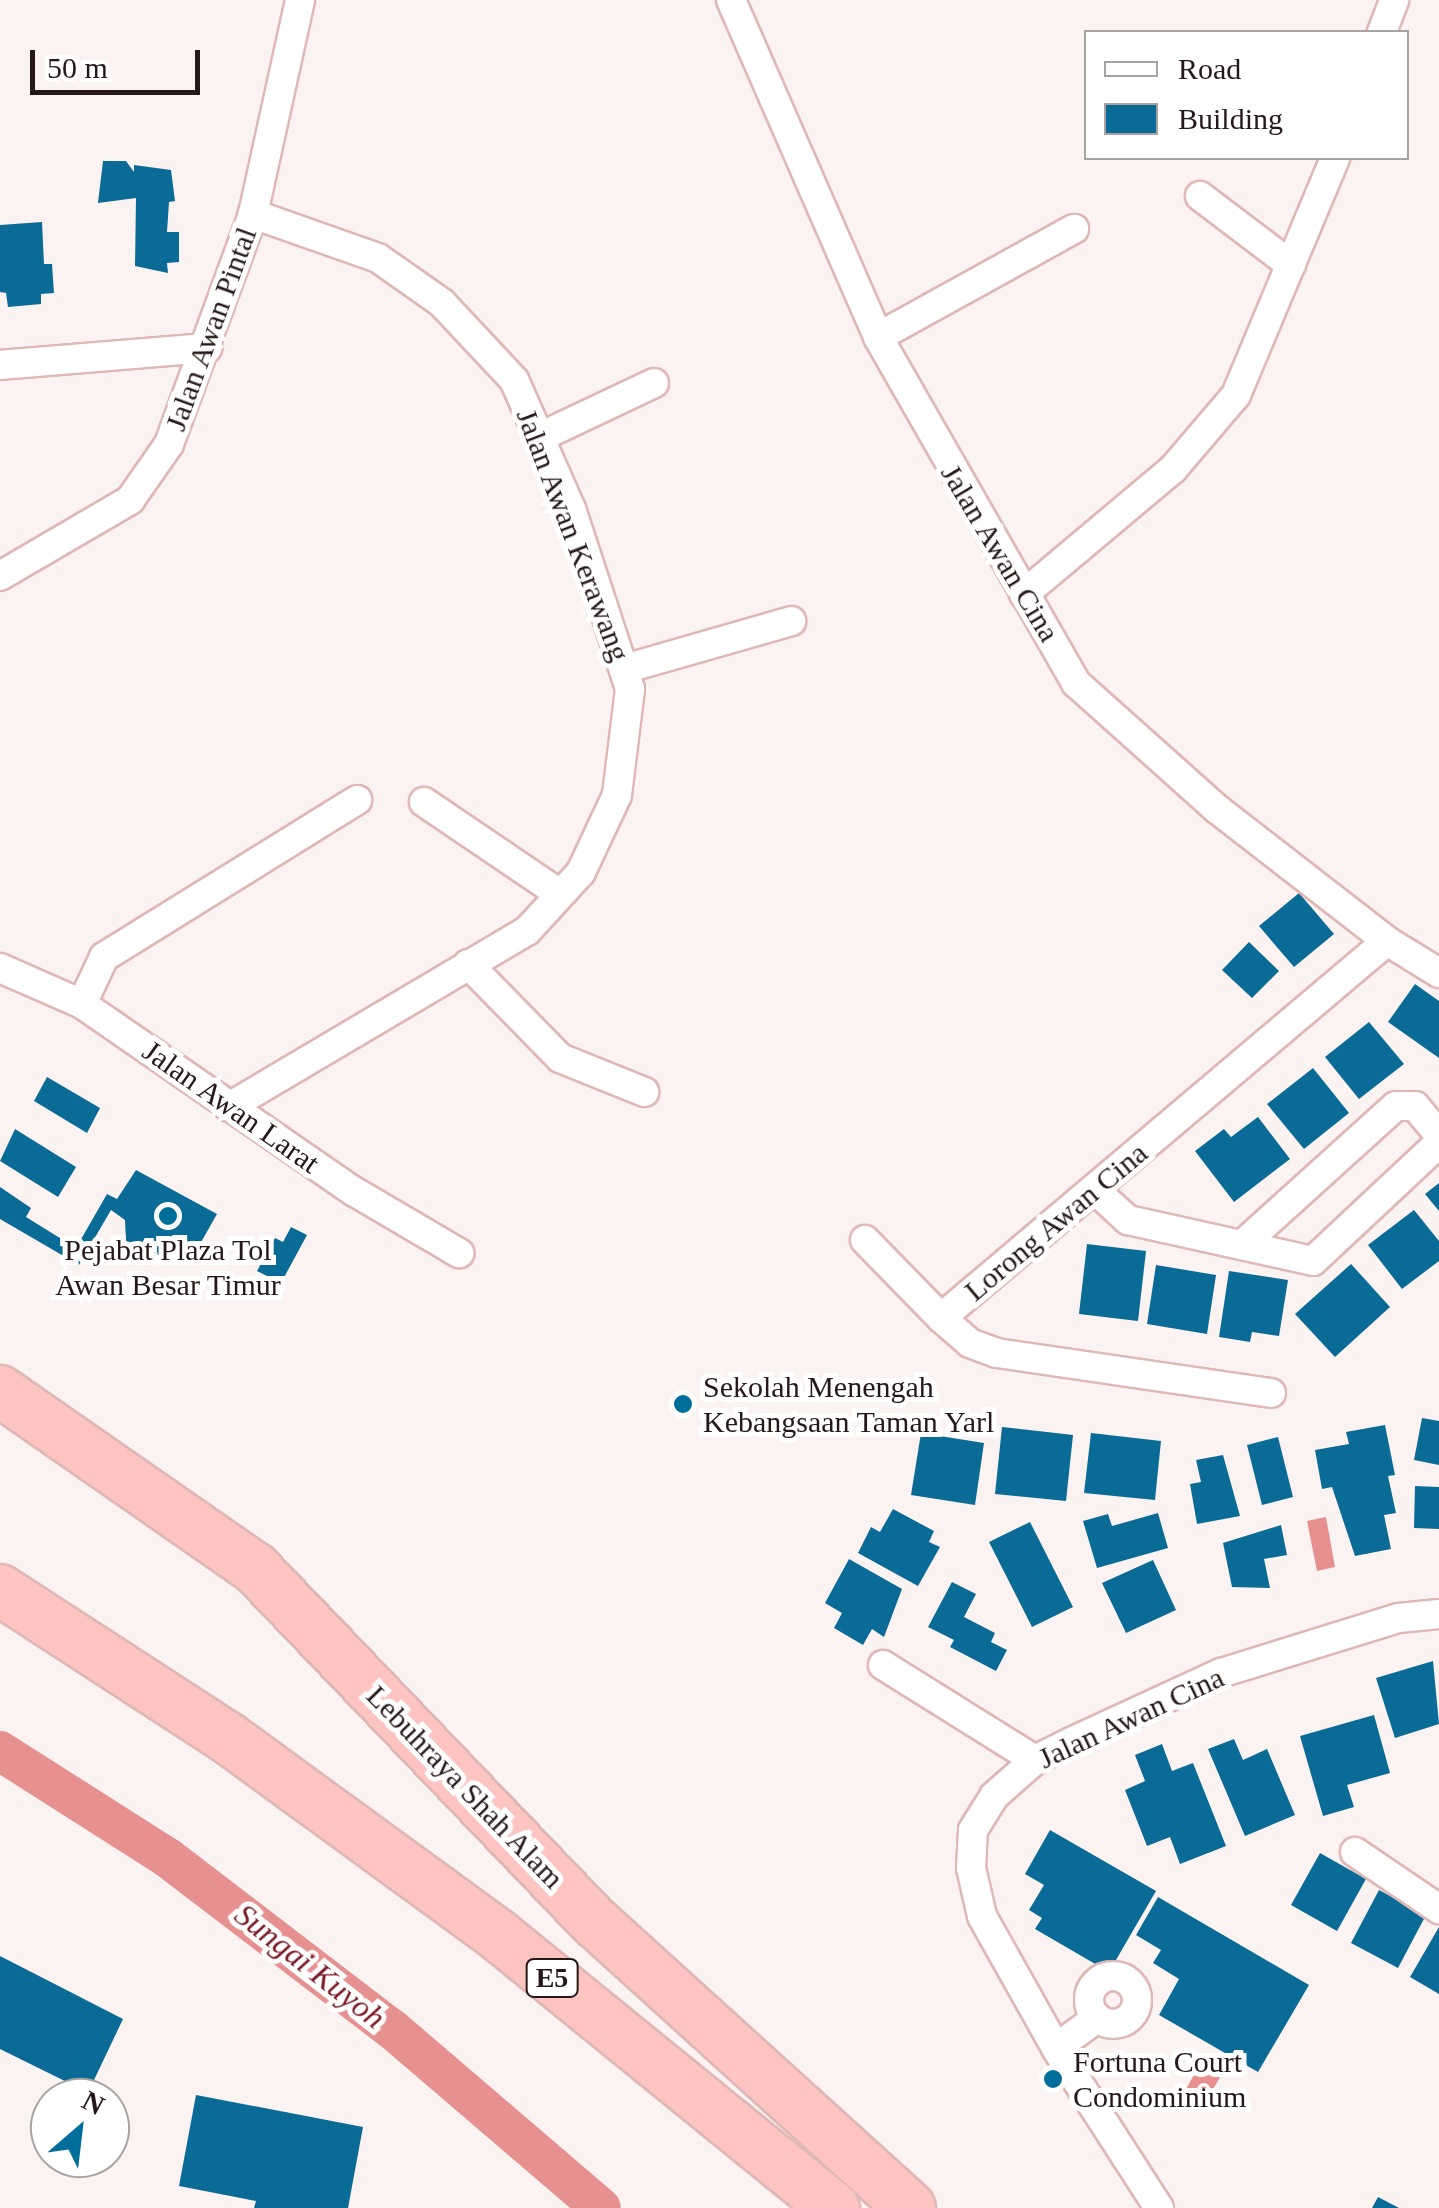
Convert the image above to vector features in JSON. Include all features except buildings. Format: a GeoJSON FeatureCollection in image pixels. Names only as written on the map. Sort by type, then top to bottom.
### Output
{"type":"FeatureCollection","features":[{"type":"Feature","properties":{"kind":"highway","name":"Lebuhraya Shah Alam"},"geometry":{"type":"LineString","coordinates":[[0,1391],[255,1568],[595,1922],[910,2208]]}},
{"type":"Feature","properties":{"kind":"highway","name":"E5"},"geometry":{"type":"LineString","coordinates":[[0,1590],[228,1738],[498,1935],[834,2208]]}},
{"type":"Feature","properties":{"kind":"street","name":"Jalan Awan Pintal"},"geometry":{"type":"LineString","coordinates":[[0,576],[130,500],[169,444],[253,214],[300,0]]}},
{"type":"Feature","properties":{"kind":"street","name":"Jalan Awan Cina"},"geometry":{"type":"LineString","coordinates":[[731,0],[878,338],[1076,683],[1217,809],[1387,941],[1439,973]]}},
{"type":"Feature","properties":{"kind":"street"},"geometry":{"type":"LineString","coordinates":[[1383,30],[1394,0]]}},
{"type":"Feature","properties":{"kind":"street"},"geometry":{"type":"LineString","coordinates":[[1024,594],[1172,469],[1236,395],[1333,160]]}},
{"type":"Feature","properties":{"kind":"street"},"geometry":{"type":"LineString","coordinates":[[1200,196],[1291,264]]}},
{"type":"Feature","properties":{"kind":"street","name":"Jalan Awan Kerawang"},"geometry":{"type":"LineString","coordinates":[[229,1107],[527,931],[581,872],[617,795],[630,688],[540,438],[514,380],[442,304],[378,258],[253,214]]}},
{"type":"Feature","properties":{"kind":"street"},"geometry":{"type":"LineString","coordinates":[[878,338],[1074,229]]}},
{"type":"Feature","properties":{"kind":"street"},"geometry":{"type":"LineString","coordinates":[[0,366],[207,348]]}},
{"type":"Feature","properties":{"kind":"street"},"geometry":{"type":"LineString","coordinates":[[540,438],[654,383]]}},
{"type":"Feature","properties":{"kind":"street"},"geometry":{"type":"LineString","coordinates":[[624,668],[791,621]]}},
{"type":"Feature","properties":{"kind":"street"},"geometry":{"type":"LineString","coordinates":[[82,1004],[104,957],[357,800]]}},
{"type":"Feature","properties":{"kind":"street"},"geometry":{"type":"LineString","coordinates":[[424,802],[560,894]]}},
{"type":"Feature","properties":{"kind":"street","name":"Lorong Awan Cina"},"geometry":{"type":"LineString","coordinates":[[1270,1393],[997,1353],[970,1343],[941,1318],[1387,941]]}},
{"type":"Feature","properties":{"kind":"street"},"geometry":{"type":"LineString","coordinates":[[468,964],[560,1058],[644,1092]]}},
{"type":"Feature","properties":{"kind":"street","name":"Jalan Awan Larat"},"geometry":{"type":"LineString","coordinates":[[0,968],[82,1004],[229,1107],[459,1253]]}},
{"type":"Feature","properties":{"kind":"street"},"geometry":{"type":"LineString","coordinates":[[1242,1245],[1396,1106],[1416,1106],[1439,1135]]}},
{"type":"Feature","properties":{"kind":"street"},"geometry":{"type":"LineString","coordinates":[[1095,1190],[1128,1220],[1314,1261],[1439,1143]]}},
{"type":"Feature","properties":{"kind":"street"},"geometry":{"type":"LineString","coordinates":[[865,1240],[941,1318]]}},
{"type":"Feature","properties":{"kind":"street","name":"Jalan Awan Cina"},"geometry":{"type":"LineString","coordinates":[[1159,2208],[1056,2048],[982,1916],[971,1868],[973,1830],[994,1796],[1035,1760],[1220,1673],[1399,1618],[1439,1614]]}},
{"type":"Feature","properties":{"kind":"street"},"geometry":{"type":"LineString","coordinates":[[883,1665],[1035,1760]]}},
{"type":"Feature","properties":{"kind":"street"},"geometry":{"type":"LineString","coordinates":[[1355,1852],[1439,1909]]}},
{"type":"Feature","properties":{"kind":"street"},"geometry":{"type":"LineString","coordinates":[[1056,2048],[1096,2018]]}},
{"type":"Feature","properties":{"kind":"shaded area"},"geometry":{"type":"Polygon","coordinates":[[[1326,1517],[1335,1567],[1317,1571],[1307,1521],[1326,1517]]]}},
{"type":"Feature","properties":{"kind":"shaded area"},"geometry":{"type":"Polygon","coordinates":[[[1204,2057],[1225,2069],[1201,2109],[1181,2098],[1204,2057]]]}},
{"type":"Feature","properties":{"kind":"waterway","name":"Sungai Kuyoh"},"geometry":{"type":"LineString","coordinates":[[0,1751],[168,1858],[392,2029],[601,2208]]}},
{"type":"Feature","properties":{"kind":"place","name":"Pejabat Plaza Tol Awan Besar Timur"},"geometry":{"type":"Point","coordinates":[168,1216]}},
{"type":"Feature","properties":{"kind":"place","name":"Sekolah Menengah Kebangsaan Taman Yarl"},"geometry":{"type":"Point","coordinates":[683,1404]}},
{"type":"Feature","properties":{"kind":"place","name":"Fortuna Court Condominium"},"geometry":{"type":"Point","coordinates":[1053,2079]}}]}
